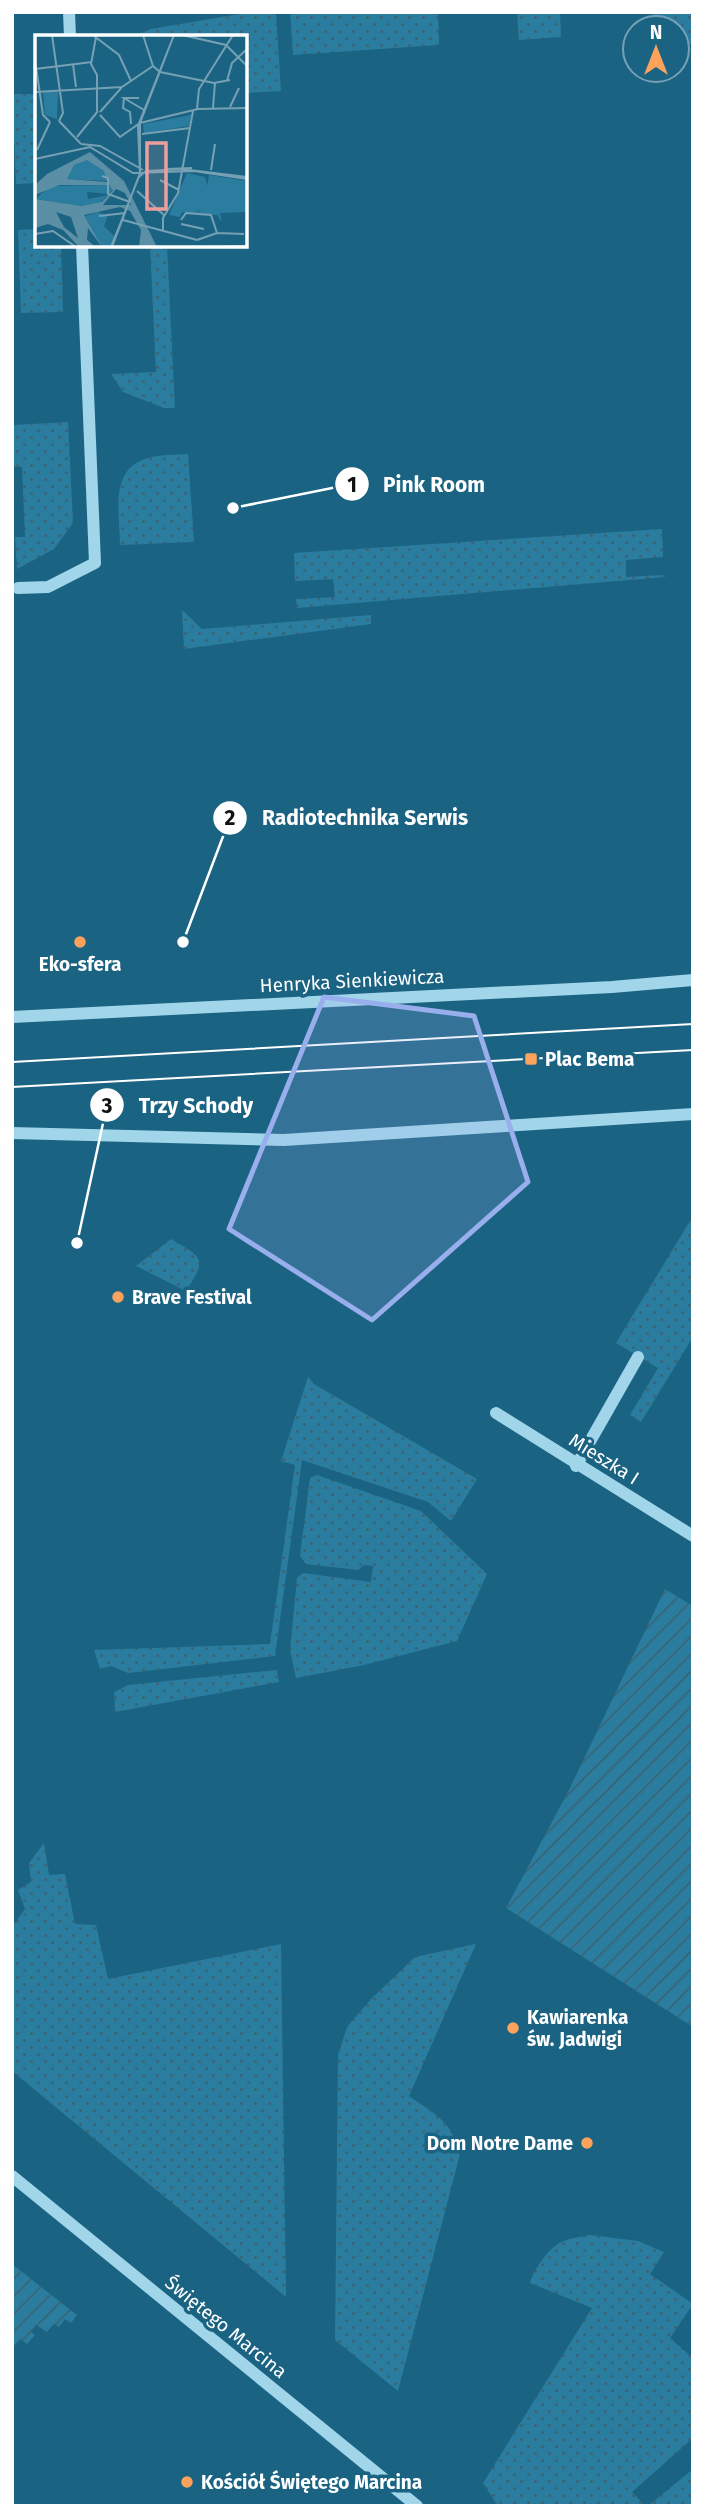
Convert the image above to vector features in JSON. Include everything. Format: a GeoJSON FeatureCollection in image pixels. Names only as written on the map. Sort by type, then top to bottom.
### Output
{"type":"FeatureCollection","features":[{"type":"Feature","properties":{"kind":"street"},"geometry":{"type":"LineString","coordinates":[[69,12],[71,35]]}},
{"type":"Feature","properties":{"kind":"street"},"geometry":{"type":"LineString","coordinates":[[18,588],[48,587],[95,563],[82,247]]}},
{"type":"Feature","properties":{"kind":"street","name":"Henryka Sienkiewicza"},"geometry":{"type":"LineString","coordinates":[[12,1017],[571,989],[693,980]]}},
{"type":"Feature","properties":{"kind":"street"},"geometry":{"type":"LineString","coordinates":[[12,1133],[284,1140],[693,1114]]}},
{"type":"Feature","properties":{"kind":"street"},"geometry":{"type":"LineString","coordinates":[[576,1465],[638,1357]]}},
{"type":"Feature","properties":{"kind":"street","name":"Mieszka I"},"geometry":{"type":"LineString","coordinates":[[496,1413],[693,1536]]}},
{"type":"Feature","properties":{"kind":"street","name":"Świętego Marcina"},"geometry":{"type":"LineString","coordinates":[[12,2176],[417,2506]]}},
{"type":"Feature","properties":{"kind":"highlighted area"},"geometry":{"type":"Polygon","coordinates":[[[324,997],[474,1016],[528,1182],[372,1320],[229,1229],[324,997]]]}},
{"type":"Feature","properties":{"kind":"shaded area"},"geometry":{"type":"Polygon","coordinates":[[[251,12],[276,12],[281,91],[247,93],[247,35],[134,35],[151,29],[251,12]]]}},
{"type":"Feature","properties":{"kind":"shaded area"},"geometry":{"type":"Polygon","coordinates":[[[290,12],[438,12],[439,45],[293,55],[290,12]]]}},
{"type":"Feature","properties":{"kind":"shaded area"},"geometry":{"type":"Polygon","coordinates":[[[517,12],[560,12],[561,37],[519,40],[517,12]]]}},
{"type":"Feature","properties":{"kind":"shaded area"},"geometry":{"type":"Polygon","coordinates":[[[693,12],[693,44],[691,14],[653,14],[693,12]]]}},
{"type":"Feature","properties":{"kind":"shaded area"},"geometry":{"type":"Polygon","coordinates":[[[12,94],[35,94],[35,183],[16,184],[12,94]]]}},
{"type":"Feature","properties":{"kind":"shaded area"},"geometry":{"type":"Polygon","coordinates":[[[35,229],[35,247],[61,247],[63,312],[21,313],[18,230],[35,229]]]}},
{"type":"Feature","properties":{"kind":"shaded area"},"geometry":{"type":"Polygon","coordinates":[[[150,247],[167,247],[175,408],[164,408],[123,392],[111,374],[156,372],[150,247]]]}},
{"type":"Feature","properties":{"kind":"shaded area"},"geometry":{"type":"Polygon","coordinates":[[[68,422],[73,523],[54,549],[17,569],[15,537],[25,537],[22,467],[13,467],[12,425],[68,422]]]}},
{"type":"Feature","properties":{"kind":"shaded area"},"geometry":{"type":"Polygon","coordinates":[[[188,454],[194,542],[120,545],[119,495],[126,473],[134,465],[150,457],[188,454]]]}},
{"type":"Feature","properties":{"kind":"shaded area"},"geometry":{"type":"Polygon","coordinates":[[[662,529],[663,557],[626,560],[626,577],[665,577],[297,608],[296,599],[335,597],[333,579],[295,581],[294,553],[662,529]]]}},
{"type":"Feature","properties":{"kind":"shaded area"},"geometry":{"type":"Polygon","coordinates":[[[182,610],[202,629],[371,615],[371,624],[184,649],[182,610]]]}},
{"type":"Feature","properties":{"kind":"shaded area"},"geometry":{"type":"Polygon","coordinates":[[[693,1216],[693,1337],[641,1422],[630,1415],[658,1368],[616,1343],[693,1216]]]}},
{"type":"Feature","properties":{"kind":"shaded area"},"geometry":{"type":"Polygon","coordinates":[[[171,1239],[196,1255],[199,1260],[197,1272],[186,1291],[136,1266],[171,1239]]]}},
{"type":"Feature","properties":{"kind":"shaded area"},"geometry":{"type":"Polygon","coordinates":[[[308,1377],[314,1384],[477,1479],[451,1521],[428,1502],[302,1460],[275,1656],[128,1673],[111,1666],[100,1669],[94,1650],[270,1644],[295,1465],[281,1461],[308,1377]]]}},
{"type":"Feature","properties":{"kind":"shaded area"},"geometry":{"type":"Polygon","coordinates":[[[317,1475],[421,1511],[487,1574],[457,1641],[364,1665],[296,1678],[290,1650],[297,1578],[303,1573],[371,1582],[373,1566],[364,1565],[358,1570],[306,1564],[300,1556],[310,1478],[317,1475]]]}},
{"type":"Feature","properties":{"kind":"shaded area"},"geometry":{"type":"Polygon","coordinates":[[[665,1589],[693,1606],[693,2027],[506,1908],[569,1790],[665,1589]]]}},
{"type":"Feature","properties":{"kind":"shaded area"},"geometry":{"type":"Polygon","coordinates":[[[277,1670],[279,1682],[115,1712],[114,1692],[128,1685],[277,1670]]]}},
{"type":"Feature","properties":{"kind":"shaded area"},"geometry":{"type":"Polygon","coordinates":[[[44,1843],[49,1875],[65,1874],[75,1924],[96,1925],[108,1979],[281,1944],[286,2297],[12,2071],[12,1927],[25,1909],[18,1890],[31,1882],[29,1863],[44,1843]]]}},
{"type":"Feature","properties":{"kind":"shaded area"},"geometry":{"type":"Polygon","coordinates":[[[476,1944],[409,2096],[441,2119],[452,2133],[460,2154],[398,2391],[335,2340],[338,2055],[347,2027],[371,1999],[415,1957],[476,1944]]]}},
{"type":"Feature","properties":{"kind":"shaded area"},"geometry":{"type":"Polygon","coordinates":[[[590,2235],[638,2241],[664,2252],[650,2274],[693,2304],[670,2338],[693,2358],[693,2438],[632,2492],[645,2506],[498,2506],[483,2483],[592,2308],[530,2283],[542,2260],[556,2245],[568,2239],[590,2235]]]}},
{"type":"Feature","properties":{"kind":"shaded area"},"geometry":{"type":"Polygon","coordinates":[[[12,2264],[77,2315],[71,2323],[65,2319],[59,2327],[54,2324],[47,2332],[36,2325],[31,2332],[35,2335],[27,2344],[20,2339],[12,2348],[12,2264]]]}},
{"type":"Feature","properties":{"kind":"shaded area"},"geometry":{"type":"Polygon","coordinates":[[[693,2469],[693,2506],[648,2506],[693,2469]]]}},
{"type":"Feature","properties":{"kind":"tram line"},"geometry":{"type":"LineString","coordinates":[[12,1062],[693,1024]]}},
{"type":"Feature","properties":{"kind":"tram line"},"geometry":{"type":"LineString","coordinates":[[12,1087],[693,1050]]}},
{"type":"Feature","properties":{"kind":"place","name":"Pink Room"},"geometry":{"type":"Point","coordinates":[233,508]}},
{"type":"Feature","properties":{"kind":"place","name":"Eko-sfera"},"geometry":{"type":"Point","coordinates":[80,942]}},
{"type":"Feature","properties":{"kind":"place","name":"Radiotechnika Serwis"},"geometry":{"type":"Point","coordinates":[183,942]}},
{"type":"Feature","properties":{"kind":"place","name":"Plac Bema"},"geometry":{"type":"Point","coordinates":[531,1059]}},
{"type":"Feature","properties":{"kind":"place","name":"Trzy Schody"},"geometry":{"type":"Point","coordinates":[77,1243]}},
{"type":"Feature","properties":{"kind":"place","name":"Brave Festival"},"geometry":{"type":"Point","coordinates":[118,1297]}},
{"type":"Feature","properties":{"kind":"place","name":"Kawiarenka św. Jadwigi"},"geometry":{"type":"Point","coordinates":[513,2028]}},
{"type":"Feature","properties":{"kind":"place","name":"Dom Notre Dame"},"geometry":{"type":"Point","coordinates":[587,2143]}},
{"type":"Feature","properties":{"kind":"place","name":"Kościół Świętego Marcina"},"geometry":{"type":"Point","coordinates":[187,2482]}}]}
